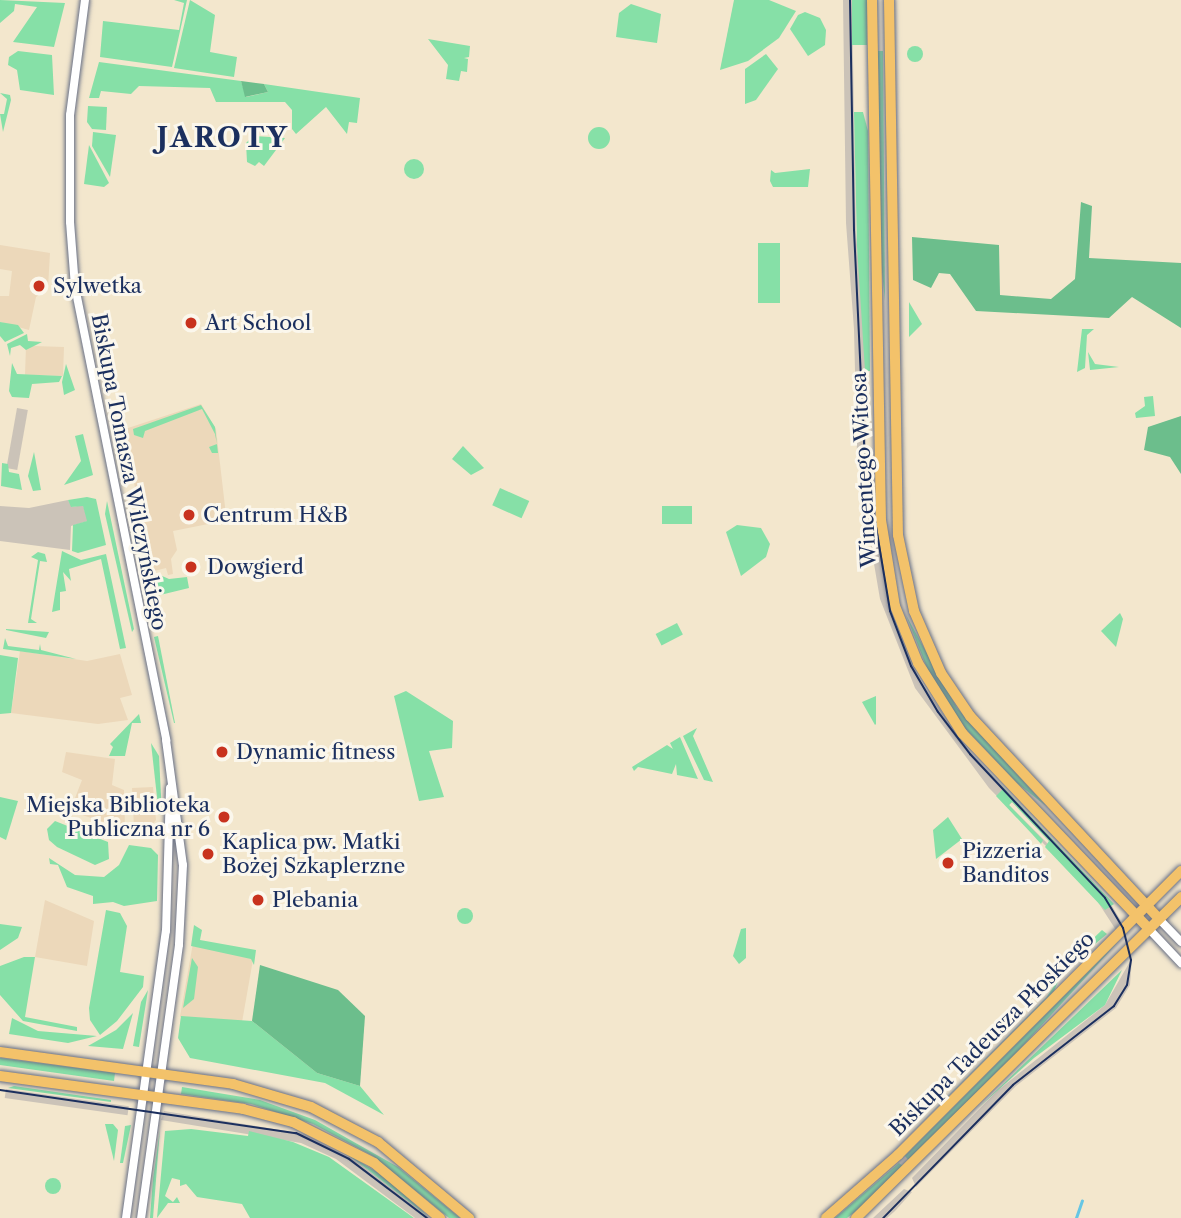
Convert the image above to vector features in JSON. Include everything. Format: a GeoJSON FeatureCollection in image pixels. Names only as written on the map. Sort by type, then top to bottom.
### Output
{"type":"FeatureCollection","features":[{"type":"Feature","properties":{"kind":"main road","name":"Wincentego Witosa"},"geometry":{"type":"LineString","coordinates":[[872,0],[881,520],[895,606],[918,663],[962,733],[1149,929]]}},
{"type":"Feature","properties":{"kind":"main road","name":"Wincentego Witosa"},"geometry":{"type":"LineString","coordinates":[[889,0],[898,535],[914,611],[941,673],[970,716],[1159,919]]}},
{"type":"Feature","properties":{"kind":"main road","name":"Biskupa Tadeusza Płoskiego"},"geometry":{"type":"LineString","coordinates":[[826,1218],[902,1151],[1181,871]]}},
{"type":"Feature","properties":{"kind":"main road","name":"Biskupa Tadeusza Płoskiego"},"geometry":{"type":"LineString","coordinates":[[856,1218],[1181,897]]}},
{"type":"Feature","properties":{"kind":"main road"},"geometry":{"type":"LineString","coordinates":[[0,1052],[250,1087],[312,1107],[377,1142],[469,1218]]}},
{"type":"Feature","properties":{"kind":"main road"},"geometry":{"type":"LineString","coordinates":[[0,1076],[243,1109],[316,1131],[374,1163],[440,1218]]}},
{"type":"Feature","properties":{"kind":"street","name":"Biskupa Tomasza Wilczyńskiego"},"geometry":{"type":"LineString","coordinates":[[85,0],[74,73],[69,180],[75,287],[182,840],[182,920],[141,1218]]}},
{"type":"Feature","properties":{"kind":"street","name":"Biskupa Tomasza Wilczyńskiego"},"geometry":{"type":"LineString","coordinates":[[126,1218],[140,1095],[166,931],[171,782]]}},
{"type":"Feature","properties":{"kind":"street"},"geometry":{"type":"LineString","coordinates":[[1159,919],[1181,942]]}},
{"type":"Feature","properties":{"kind":"street"},"geometry":{"type":"LineString","coordinates":[[1149,929],[1181,963]]}},
{"type":"Feature","properties":{"kind":"shaded area"},"geometry":{"type":"Polygon","coordinates":[[[843,0],[852,0],[856,233],[865,341],[866,451],[857,455],[854,329],[846,223],[843,0]]]}},
{"type":"Feature","properties":{"kind":"shaded area"},"geometry":{"type":"Polygon","coordinates":[[[0,245],[50,253],[48,288],[36,297],[29,330],[0,322],[0,296],[9,296],[12,271],[0,269],[0,245]]]}},
{"type":"Feature","properties":{"kind":"shaded area"},"geometry":{"type":"Polygon","coordinates":[[[26,346],[64,347],[63,376],[25,375],[26,346]]]}},
{"type":"Feature","properties":{"kind":"shaded area"},"geometry":{"type":"Polygon","coordinates":[[[201,404],[216,429],[226,515],[223,521],[173,531],[177,550],[171,559],[173,574],[168,575],[166,568],[154,571],[122,430],[201,404]]]}},
{"type":"Feature","properties":{"kind":"shaded area"},"geometry":{"type":"Polygon","coordinates":[[[17,408],[28,410],[17,470],[6,468],[17,408]]]}},
{"type":"Feature","properties":{"kind":"shaded area"},"geometry":{"type":"Polygon","coordinates":[[[859,476],[869,480],[886,593],[919,679],[966,747],[1106,896],[1121,921],[1116,930],[1092,893],[989,788],[915,688],[880,599],[859,476]],[[1012,802],[1009,805],[1048,844],[1049,841],[1012,802]]]}},
{"type":"Feature","properties":{"kind":"shaded area"},"geometry":{"type":"Polygon","coordinates":[[[68,500],[72,507],[83,505],[88,521],[71,526],[70,550],[0,541],[0,506],[29,508],[68,500]]]}},
{"type":"Feature","properties":{"kind":"shaded area"},"geometry":{"type":"Polygon","coordinates":[[[20,651],[87,661],[120,654],[132,695],[120,698],[128,720],[98,724],[11,713],[20,651]]]}},
{"type":"Feature","properties":{"kind":"shaded area"},"geometry":{"type":"Polygon","coordinates":[[[66,752],[115,759],[112,785],[124,790],[125,829],[70,811],[82,780],[62,772],[66,752]]]}},
{"type":"Feature","properties":{"kind":"shaded area"},"geometry":{"type":"Polygon","coordinates":[[[153,787],[156,820],[151,826],[134,827],[132,788],[153,787]]]}},
{"type":"Feature","properties":{"kind":"shaded area"},"geometry":{"type":"Polygon","coordinates":[[[45,900],[94,921],[87,966],[35,957],[45,900]]]}},
{"type":"Feature","properties":{"kind":"shaded area"},"geometry":{"type":"Polygon","coordinates":[[[193,943],[254,954],[241,1028],[180,1017],[193,943]]]}},
{"type":"Feature","properties":{"kind":"shaded area"},"geometry":{"type":"Polygon","coordinates":[[[1132,958],[1130,985],[1116,1008],[1016,1086],[916,1187],[912,1178],[997,1091],[1105,1005],[1132,958]]]}},
{"type":"Feature","properties":{"kind":"shaded area"},"geometry":{"type":"Polygon","coordinates":[[[6,1089],[129,1106],[128,1115],[5,1098],[6,1089]]]}},
{"type":"Feature","properties":{"kind":"shaded area"},"geometry":{"type":"Polygon","coordinates":[[[164,1111],[305,1134],[359,1163],[430,1218],[415,1218],[336,1159],[301,1143],[161,1120],[164,1111]]]}},
{"type":"Feature","properties":{"kind":"shaded area"},"geometry":{"type":"Polygon","coordinates":[[[904,1189],[912,1192],[895,1211],[887,1218],[873,1218],[904,1189]]]}},
{"type":"Feature","properties":{"kind":"green space"},"geometry":{"type":"Polygon","coordinates":[[[0,0],[65,3],[54,47],[13,42],[37,7],[15,4],[14,11],[0,23],[0,0]]]}},
{"type":"Feature","properties":{"kind":"green space"},"geometry":{"type":"Polygon","coordinates":[[[174,0],[187,0],[172,67],[100,57],[103,21],[179,30],[184,3],[174,0]]]}},
{"type":"Feature","properties":{"kind":"green space"},"geometry":{"type":"Polygon","coordinates":[[[190,0],[215,15],[210,52],[237,57],[234,77],[174,68],[190,0]]]}},
{"type":"Feature","properties":{"kind":"green space"},"geometry":{"type":"Polygon","coordinates":[[[734,0],[769,0],[796,11],[779,38],[748,61],[720,70],[734,0]]]}},
{"type":"Feature","properties":{"kind":"green space"},"geometry":{"type":"Polygon","coordinates":[[[852,0],[867,0],[867,45],[852,45],[852,0]]]}},
{"type":"Feature","properties":{"kind":"green space"},"geometry":{"type":"Polygon","coordinates":[[[631,4],[661,14],[657,43],[616,37],[619,13],[631,4]]]}},
{"type":"Feature","properties":{"kind":"green space"},"geometry":{"type":"Polygon","coordinates":[[[805,12],[820,18],[826,30],[825,45],[808,56],[790,29],[798,15],[805,12]]]}},
{"type":"Feature","properties":{"kind":"green space"},"geometry":{"type":"Polygon","coordinates":[[[428,39],[470,46],[469,57],[464,58],[468,59],[467,72],[461,71],[459,81],[446,79],[448,65],[428,39]]]}},
{"type":"Feature","properties":{"kind":"green space"},"geometry":{"type":"Polygon","coordinates":[[[915,46],[923,54],[915,62],[907,54],[915,46]]]}},
{"type":"Feature","properties":{"kind":"green space"},"geometry":{"type":"Polygon","coordinates":[[[18,51],[52,55],[54,95],[20,90],[17,70],[8,65],[9,57],[18,51]]]}},
{"type":"Feature","properties":{"kind":"green space"},"geometry":{"type":"Polygon","coordinates":[[[878,51],[883,51],[885,301],[881,262],[878,51]]]}},
{"type":"Feature","properties":{"kind":"green space"},"geometry":{"type":"Polygon","coordinates":[[[766,54],[778,69],[756,100],[745,104],[745,69],[766,54]]]}},
{"type":"Feature","properties":{"kind":"green space"},"geometry":{"type":"Polygon","coordinates":[[[99,62],[241,81],[246,97],[268,92],[264,84],[360,98],[357,123],[349,122],[347,134],[326,107],[296,134],[292,129],[292,110],[285,102],[216,102],[210,88],[139,86],[131,94],[101,91],[99,98],[89,98],[99,62]]]}},
{"type":"Feature","properties":{"kind":"green space"},"geometry":{"type":"Polygon","coordinates":[[[241,81],[264,84],[268,92],[245,97],[241,81]]]}},
{"type":"Feature","properties":{"kind":"green space"},"geometry":{"type":"Polygon","coordinates":[[[0,93],[10,95],[11,100],[3,132],[0,114],[4,114],[7,99],[0,93]]]}},
{"type":"Feature","properties":{"kind":"green space"},"geometry":{"type":"Polygon","coordinates":[[[88,106],[107,107],[106,130],[92,129],[87,122],[88,106]]]}},
{"type":"Feature","properties":{"kind":"green space"},"geometry":{"type":"Polygon","coordinates":[[[854,112],[863,112],[868,131],[870,371],[865,371],[857,246],[854,112]]]}},
{"type":"Feature","properties":{"kind":"green space"},"geometry":{"type":"Polygon","coordinates":[[[599,127],[607,130],[610,138],[607,146],[599,149],[591,146],[588,138],[591,130],[599,127]]]}},
{"type":"Feature","properties":{"kind":"green space"},"geometry":{"type":"Polygon","coordinates":[[[93,132],[116,135],[110,177],[92,146],[93,132]]]}},
{"type":"Feature","properties":{"kind":"green space"},"geometry":{"type":"Polygon","coordinates":[[[253,136],[285,138],[264,166],[259,162],[255,166],[247,162],[246,143],[253,136]]]}},
{"type":"Feature","properties":{"kind":"green space"},"geometry":{"type":"Polygon","coordinates":[[[89,145],[109,183],[104,187],[84,184],[89,145]]]}},
{"type":"Feature","properties":{"kind":"green space"},"geometry":{"type":"Polygon","coordinates":[[[414,159],[421,162],[424,169],[421,176],[414,179],[407,176],[404,169],[407,162],[414,159]]]}},
{"type":"Feature","properties":{"kind":"green space"},"geometry":{"type":"Polygon","coordinates":[[[810,169],[808,187],[773,187],[770,181],[771,170],[775,173],[810,169]]]}},
{"type":"Feature","properties":{"kind":"green space"},"geometry":{"type":"Polygon","coordinates":[[[1081,202],[1092,206],[1089,258],[1181,263],[1181,328],[1132,297],[1109,318],[976,311],[950,274],[939,273],[931,288],[913,280],[912,237],[999,245],[1000,295],[1051,299],[1075,279],[1081,202]]]}},
{"type":"Feature","properties":{"kind":"green space"},"geometry":{"type":"Polygon","coordinates":[[[758,243],[780,243],[780,303],[758,303],[758,243]]]}},
{"type":"Feature","properties":{"kind":"green space"},"geometry":{"type":"Polygon","coordinates":[[[909,302],[922,324],[909,337],[909,302]]]}},
{"type":"Feature","properties":{"kind":"green space"},"geometry":{"type":"Polygon","coordinates":[[[0,322],[18,325],[24,333],[5,342],[0,336],[0,322]]]}},
{"type":"Feature","properties":{"kind":"green space"},"geometry":{"type":"Polygon","coordinates":[[[1082,329],[1094,329],[1087,335],[1085,368],[1077,372],[1082,329]]]}},
{"type":"Feature","properties":{"kind":"green space"},"geometry":{"type":"Polygon","coordinates":[[[27,334],[28,341],[42,342],[26,350],[20,345],[11,348],[10,356],[7,344],[27,334]]]}},
{"type":"Feature","properties":{"kind":"green space"},"geometry":{"type":"Polygon","coordinates":[[[1088,352],[1095,364],[1119,367],[1090,370],[1088,352]]]}},
{"type":"Feature","properties":{"kind":"green space"},"geometry":{"type":"Polygon","coordinates":[[[12,363],[17,374],[62,376],[59,382],[32,384],[29,398],[12,397],[9,391],[12,363]]]}},
{"type":"Feature","properties":{"kind":"green space"},"geometry":{"type":"Polygon","coordinates":[[[66,364],[75,390],[64,395],[62,382],[66,364]]]}},
{"type":"Feature","properties":{"kind":"green space"},"geometry":{"type":"Polygon","coordinates":[[[1153,396],[1155,416],[1136,418],[1135,413],[1145,406],[1144,397],[1153,396]]]}},
{"type":"Feature","properties":{"kind":"green space"},"geometry":{"type":"Polygon","coordinates":[[[201,405],[215,427],[217,444],[215,434],[202,409],[145,431],[143,438],[134,435],[133,429],[201,405]]]}},
{"type":"Feature","properties":{"kind":"green space"},"geometry":{"type":"Polygon","coordinates":[[[1181,416],[1181,474],[1170,457],[1144,450],[1148,427],[1181,416]]]}},
{"type":"Feature","properties":{"kind":"green space"},"geometry":{"type":"Polygon","coordinates":[[[83,434],[93,475],[64,485],[81,461],[75,436],[83,434]]]}},
{"type":"Feature","properties":{"kind":"green space"},"geometry":{"type":"Polygon","coordinates":[[[217,444],[218,453],[212,453],[209,447],[217,444]]]}},
{"type":"Feature","properties":{"kind":"green space"},"geometry":{"type":"Polygon","coordinates":[[[463,446],[484,468],[471,475],[452,459],[463,446]]]}},
{"type":"Feature","properties":{"kind":"green space"},"geometry":{"type":"Polygon","coordinates":[[[34,452],[41,490],[33,491],[28,476],[34,452]]]}},
{"type":"Feature","properties":{"kind":"green space"},"geometry":{"type":"Polygon","coordinates":[[[2,463],[8,464],[9,472],[19,474],[22,490],[1,486],[2,463]]]}},
{"type":"Feature","properties":{"kind":"green space"},"geometry":{"type":"Polygon","coordinates":[[[500,488],[529,501],[522,518],[492,505],[500,488]]]}},
{"type":"Feature","properties":{"kind":"green space"},"geometry":{"type":"Polygon","coordinates":[[[87,497],[96,499],[106,545],[78,553],[72,551],[73,525],[87,521],[83,506],[71,507],[68,500],[87,497]]]}},
{"type":"Feature","properties":{"kind":"green space"},"geometry":{"type":"Polygon","coordinates":[[[107,501],[134,629],[132,632],[105,514],[107,501]]]}},
{"type":"Feature","properties":{"kind":"green space"},"geometry":{"type":"Polygon","coordinates":[[[662,506],[692,506],[692,524],[662,524],[662,506]]]}},
{"type":"Feature","properties":{"kind":"green space"},"geometry":{"type":"Polygon","coordinates":[[[737,525],[761,528],[770,544],[766,557],[741,576],[726,532],[737,525]]]}},
{"type":"Feature","properties":{"kind":"green space"},"geometry":{"type":"Polygon","coordinates":[[[62,551],[81,560],[106,554],[126,648],[120,649],[101,559],[69,569],[71,581],[63,572],[66,591],[60,592],[60,610],[52,612],[62,551]]]}},
{"type":"Feature","properties":{"kind":"green space"},"geometry":{"type":"Polygon","coordinates":[[[38,552],[45,554],[47,562],[40,561],[31,619],[37,623],[28,623],[38,560],[31,557],[38,552]]]}},
{"type":"Feature","properties":{"kind":"green space"},"geometry":{"type":"Polygon","coordinates":[[[160,575],[169,579],[187,577],[189,588],[156,596],[154,590],[160,575]]]}},
{"type":"Feature","properties":{"kind":"green space"},"geometry":{"type":"Polygon","coordinates":[[[145,576],[157,628],[152,626],[141,580],[145,576]]]}},
{"type":"Feature","properties":{"kind":"green space"},"geometry":{"type":"Polygon","coordinates":[[[1120,613],[1123,619],[1116,647],[1101,631],[1120,613]]]}},
{"type":"Feature","properties":{"kind":"green space"},"geometry":{"type":"Polygon","coordinates":[[[906,615],[957,708],[1046,806],[1017,783],[964,727],[929,673],[906,615]]]}},
{"type":"Feature","properties":{"kind":"green space"},"geometry":{"type":"Polygon","coordinates":[[[677,623],[683,635],[662,645],[656,634],[677,623]]]}},
{"type":"Feature","properties":{"kind":"green space"},"geometry":{"type":"Polygon","coordinates":[[[6,629],[49,632],[46,638],[6,629]]]}},
{"type":"Feature","properties":{"kind":"green space"},"geometry":{"type":"Polygon","coordinates":[[[158,636],[175,723],[154,637],[158,636]]]}},
{"type":"Feature","properties":{"kind":"green space"},"geometry":{"type":"Polygon","coordinates":[[[5,638],[8,646],[39,650],[40,644],[41,650],[76,659],[3,649],[5,638]]]}},
{"type":"Feature","properties":{"kind":"green space"},"geometry":{"type":"Polygon","coordinates":[[[0,655],[18,658],[11,713],[0,714],[0,655]]]}},
{"type":"Feature","properties":{"kind":"green space"},"geometry":{"type":"Polygon","coordinates":[[[406,691],[453,721],[452,748],[429,751],[444,797],[419,801],[394,696],[406,691]]]}},
{"type":"Feature","properties":{"kind":"green space"},"geometry":{"type":"Polygon","coordinates":[[[876,696],[876,724],[875,725],[862,702],[876,696]]]}},
{"type":"Feature","properties":{"kind":"green space"},"geometry":{"type":"Polygon","coordinates":[[[139,714],[141,723],[132,723],[125,756],[109,756],[113,747],[110,744],[139,714]]]}},
{"type":"Feature","properties":{"kind":"green space"},"geometry":{"type":"Polygon","coordinates":[[[697,728],[693,736],[713,782],[704,780],[683,736],[697,728]]]}},
{"type":"Feature","properties":{"kind":"green space"},"geometry":{"type":"Polygon","coordinates":[[[680,737],[698,779],[677,775],[676,764],[672,774],[638,767],[634,771],[632,767],[667,745],[673,749],[670,743],[680,737]]]}},
{"type":"Feature","properties":{"kind":"green space"},"geometry":{"type":"Polygon","coordinates":[[[151,743],[159,756],[162,815],[159,815],[151,743]]]}},
{"type":"Feature","properties":{"kind":"green space"},"geometry":{"type":"Polygon","coordinates":[[[1004,788],[1114,904],[1105,910],[1045,847],[1049,841],[1012,802],[1009,805],[1043,840],[1041,844],[996,796],[1004,788]]]}},
{"type":"Feature","properties":{"kind":"green space"},"geometry":{"type":"Polygon","coordinates":[[[0,797],[18,801],[6,840],[0,837],[0,797]]]}},
{"type":"Feature","properties":{"kind":"green space"},"geometry":{"type":"Polygon","coordinates":[[[948,817],[962,839],[936,859],[933,830],[948,817]]]}},
{"type":"Feature","properties":{"kind":"green space"},"geometry":{"type":"Polygon","coordinates":[[[55,821],[108,842],[109,859],[95,865],[57,847],[49,840],[47,829],[55,821]]]}},
{"type":"Feature","properties":{"kind":"green space"},"geometry":{"type":"Polygon","coordinates":[[[129,845],[151,848],[158,855],[157,901],[124,906],[113,902],[93,904],[93,896],[67,887],[58,865],[50,864],[49,858],[75,875],[104,877],[119,865],[129,845]]]}},
{"type":"Feature","properties":{"kind":"green space"},"geometry":{"type":"Polygon","coordinates":[[[462,908],[468,908],[473,916],[471,922],[462,924],[457,919],[457,913],[462,908]]]}},
{"type":"Feature","properties":{"kind":"green space"},"geometry":{"type":"Polygon","coordinates":[[[106,910],[120,913],[127,926],[120,972],[144,976],[143,987],[117,1021],[100,1035],[90,1020],[89,1008],[106,910]]]}},
{"type":"Feature","properties":{"kind":"green space"},"geometry":{"type":"Polygon","coordinates":[[[0,924],[22,927],[18,938],[0,950],[0,924]]]}},
{"type":"Feature","properties":{"kind":"green space"},"geometry":{"type":"Polygon","coordinates":[[[194,925],[202,930],[200,940],[256,950],[254,965],[251,959],[191,946],[194,925]]]}},
{"type":"Feature","properties":{"kind":"green space"},"geometry":{"type":"Polygon","coordinates":[[[746,928],[746,958],[739,964],[733,956],[741,929],[746,928]]]}},
{"type":"Feature","properties":{"kind":"green space"},"geometry":{"type":"Polygon","coordinates":[[[1102,930],[1107,934],[1052,980],[1054,976],[1102,930]]]}},
{"type":"Feature","properties":{"kind":"green space"},"geometry":{"type":"Polygon","coordinates":[[[1119,941],[1008,1062],[910,1162],[905,1156],[1119,941]]]}},
{"type":"Feature","properties":{"kind":"green space"},"geometry":{"type":"Polygon","coordinates":[[[24,957],[35,957],[25,1017],[77,1027],[77,1031],[23,1021],[0,995],[0,966],[24,957]]]}},
{"type":"Feature","properties":{"kind":"green space"},"geometry":{"type":"Polygon","coordinates":[[[192,958],[198,967],[194,999],[183,1008],[192,958]]]}},
{"type":"Feature","properties":{"kind":"green space"},"geometry":{"type":"Polygon","coordinates":[[[260,965],[338,990],[365,1016],[360,1086],[317,1073],[252,1021],[260,965]]]}},
{"type":"Feature","properties":{"kind":"green space"},"geometry":{"type":"Polygon","coordinates":[[[1122,970],[1105,1005],[1034,1058],[977,1109],[1122,970]]]}},
{"type":"Feature","properties":{"kind":"green space"},"geometry":{"type":"Polygon","coordinates":[[[1060,977],[1054,991],[895,1149],[1046,998],[1060,977]]]}},
{"type":"Feature","properties":{"kind":"green space"},"geometry":{"type":"Polygon","coordinates":[[[148,990],[139,1047],[133,1046],[141,1002],[148,990]]]}},
{"type":"Feature","properties":{"kind":"green space"},"geometry":{"type":"Polygon","coordinates":[[[133,1013],[123,1049],[88,1046],[116,1030],[133,1013]]]}},
{"type":"Feature","properties":{"kind":"green space"},"geometry":{"type":"Polygon","coordinates":[[[181,1016],[252,1021],[317,1073],[360,1086],[384,1115],[325,1083],[190,1058],[178,1038],[181,1016]]]}},
{"type":"Feature","properties":{"kind":"green space"},"geometry":{"type":"Polygon","coordinates":[[[12,1018],[38,1031],[97,1036],[68,1043],[9,1034],[12,1018]]]}},
{"type":"Feature","properties":{"kind":"green space"},"geometry":{"type":"Polygon","coordinates":[[[0,1058],[115,1073],[114,1081],[0,1065],[0,1058]]]}},
{"type":"Feature","properties":{"kind":"green space"},"geometry":{"type":"Polygon","coordinates":[[[14,1086],[111,1100],[111,1102],[8,1088],[14,1086]]]}},
{"type":"Feature","properties":{"kind":"green space"},"geometry":{"type":"Polygon","coordinates":[[[182,1087],[260,1100],[315,1120],[398,1167],[460,1218],[449,1218],[373,1156],[313,1124],[251,1104],[181,1094],[182,1087]]]}},
{"type":"Feature","properties":{"kind":"green space"},"geometry":{"type":"Polygon","coordinates":[[[105,1124],[113,1124],[118,1130],[114,1161],[105,1124]]]}},
{"type":"Feature","properties":{"kind":"green space"},"geometry":{"type":"Polygon","coordinates":[[[131,1125],[123,1163],[120,1163],[125,1126],[131,1125]]]}},
{"type":"Feature","properties":{"kind":"green space"},"geometry":{"type":"Polygon","coordinates":[[[160,1129],[153,1218],[150,1218],[153,1179],[160,1129]]]}},
{"type":"Feature","properties":{"kind":"green space"},"geometry":{"type":"Polygon","coordinates":[[[191,1129],[248,1136],[249,1131],[293,1142],[329,1157],[414,1218],[250,1218],[242,1204],[197,1197],[186,1184],[180,1186],[180,1180],[172,1178],[165,1196],[173,1202],[177,1197],[180,1203],[168,1203],[157,1218],[165,1131],[191,1129]]]}},
{"type":"Feature","properties":{"kind":"green space"},"geometry":{"type":"Polygon","coordinates":[[[342,1151],[385,1177],[430,1218],[359,1163],[342,1151]]]}},
{"type":"Feature","properties":{"kind":"green space"},"geometry":{"type":"Polygon","coordinates":[[[899,1163],[904,1167],[860,1208],[847,1218],[835,1218],[899,1163]]]}},
{"type":"Feature","properties":{"kind":"green space"},"geometry":{"type":"Polygon","coordinates":[[[53,1178],[61,1186],[53,1194],[45,1186],[53,1178]]]}},
{"type":"Feature","properties":{"kind":"waterway"},"geometry":{"type":"LineString","coordinates":[[1076,1218],[1082,1201]]}},
{"type":"Feature","properties":{"kind":"tram line"},"geometry":{"type":"LineString","coordinates":[[850,0],[854,230],[865,461],[890,611],[911,666],[938,712],[970,754],[1105,898],[1123,928],[1131,960],[1127,985],[1114,1006],[1013,1085],[883,1218]]}},
{"type":"Feature","properties":{"kind":"tram line"},"geometry":{"type":"LineString","coordinates":[[0,1090],[296,1133],[349,1159],[427,1218]]}},
{"type":"Feature","properties":{"kind":"place","name":"Sylwetka"},"geometry":{"type":"Point","coordinates":[39,286]}},
{"type":"Feature","properties":{"kind":"place","name":"Art School"},"geometry":{"type":"Point","coordinates":[191,323]}},
{"type":"Feature","properties":{"kind":"place","name":"Centrum H&B"},"geometry":{"type":"Point","coordinates":[189,515]}},
{"type":"Feature","properties":{"kind":"place","name":"Dowgierd"},"geometry":{"type":"Point","coordinates":[191,567]}},
{"type":"Feature","properties":{"kind":"place","name":"Dynamic fitness"},"geometry":{"type":"Point","coordinates":[222,752]}},
{"type":"Feature","properties":{"kind":"place","name":"Miejska Biblioteka Publiczna nr 6"},"geometry":{"type":"Point","coordinates":[224,817]}},
{"type":"Feature","properties":{"kind":"place","name":"Kaplica pw. Matki Bożej Szkaplerzne"},"geometry":{"type":"Point","coordinates":[208,854]}},
{"type":"Feature","properties":{"kind":"place","name":"Pizzeria Banditos"},"geometry":{"type":"Point","coordinates":[948,863]}},
{"type":"Feature","properties":{"kind":"place","name":"Plebania"},"geometry":{"type":"Point","coordinates":[258,900]}},
{"type":"Feature","properties":{"kind":"district","name":"JAROTY"},"geometry":{"type":"Point","coordinates":[223,137]}}]}
